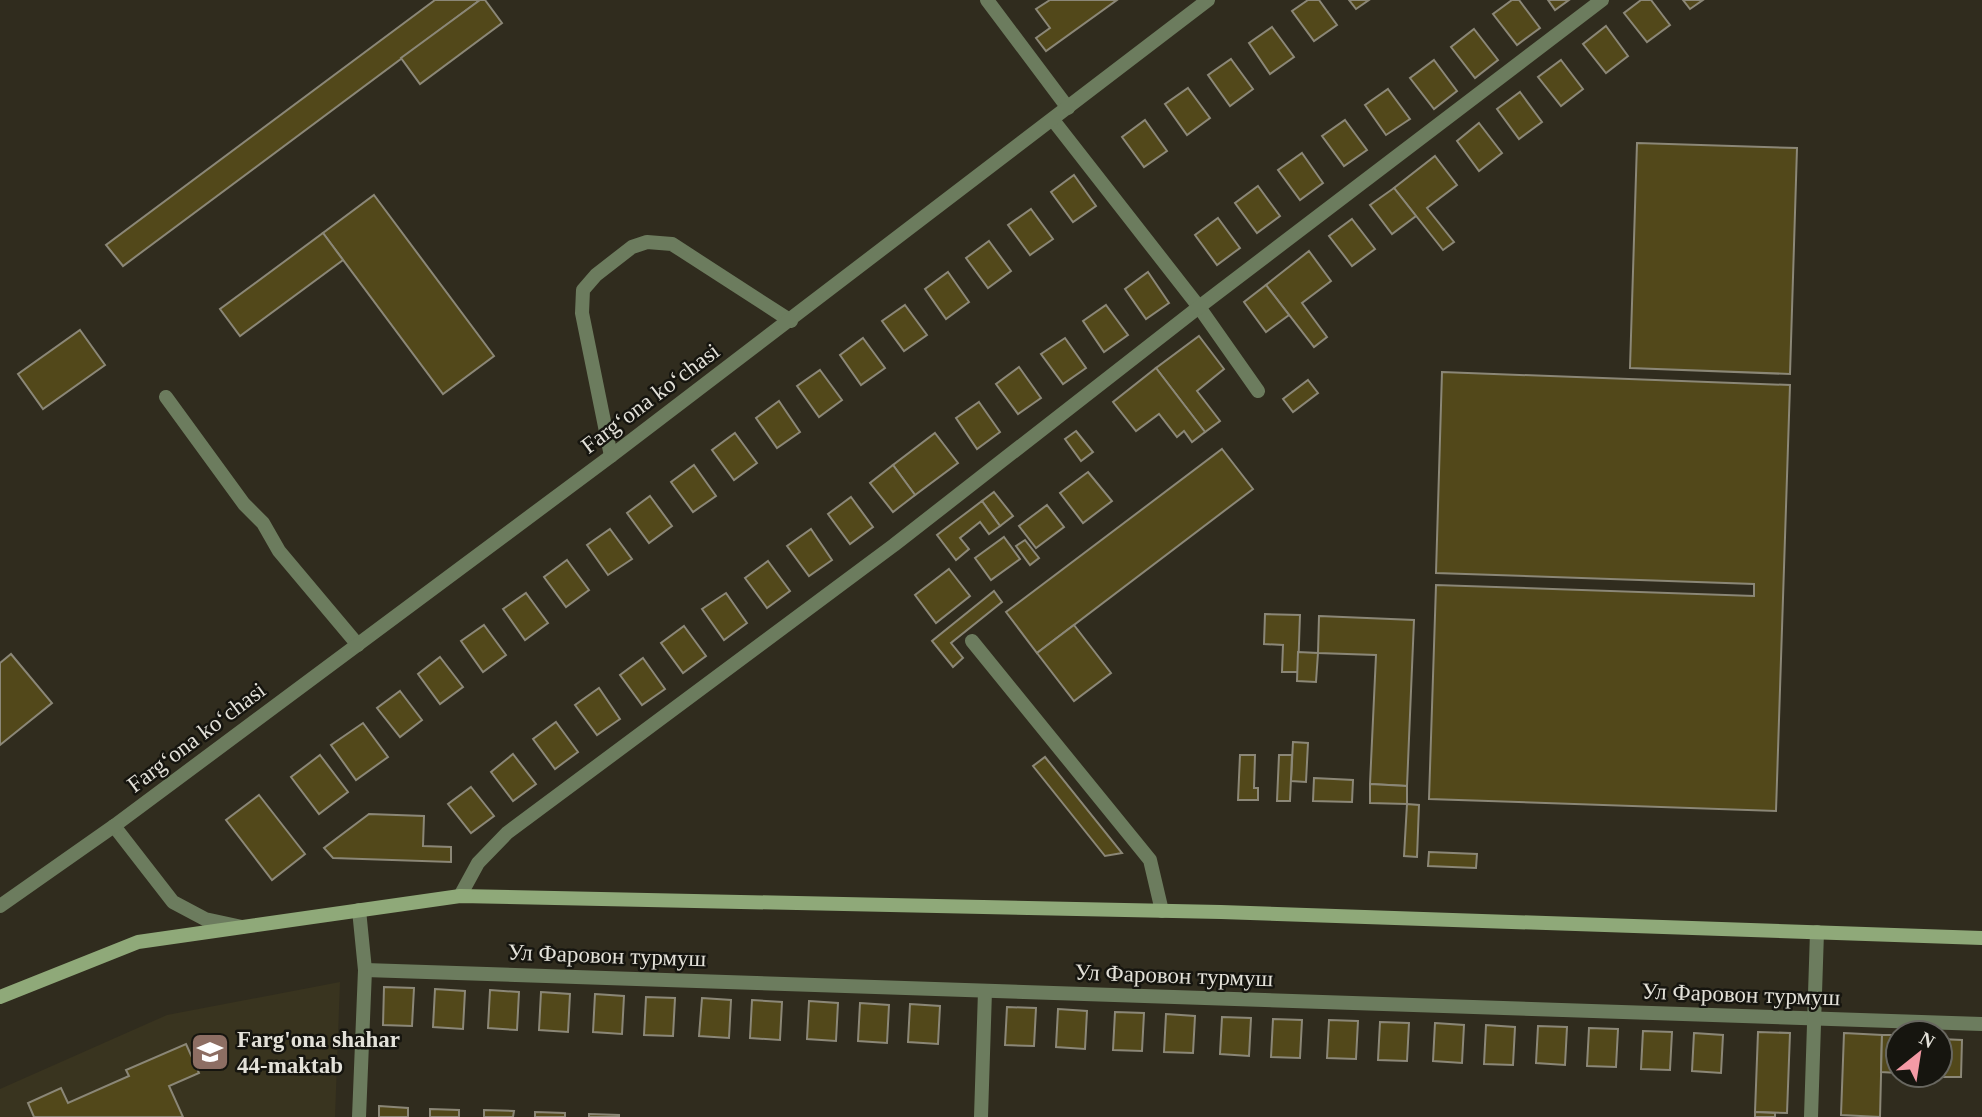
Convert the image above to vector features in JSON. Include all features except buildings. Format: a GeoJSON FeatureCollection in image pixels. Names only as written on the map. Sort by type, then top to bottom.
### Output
{"type":"FeatureCollection","features":[{"type":"Feature","properties":{"kind":"main road"},"geometry":{"type":"LineString","coordinates":[[0,997],[138,942],[460,896],[1162,911],[1982,938]]}},
{"type":"Feature","properties":{"kind":"street"},"geometry":{"type":"LineString","coordinates":[[987,0],[1068,108]]}},
{"type":"Feature","properties":{"kind":"street","name":"Fargʻona koʻchasi"},"geometry":{"type":"LineString","coordinates":[[0,906],[114,826],[791,321],[1208,0]]}},
{"type":"Feature","properties":{"kind":"street"},"geometry":{"type":"LineString","coordinates":[[460,896],[478,863],[507,833],[894,545],[1199,307],[1602,0]]}},
{"type":"Feature","properties":{"kind":"street"},"geometry":{"type":"LineString","coordinates":[[1053,120],[1199,307],[1258,391]]}},
{"type":"Feature","properties":{"kind":"street"},"geometry":{"type":"LineString","coordinates":[[611,456],[582,313],[583,290],[596,275],[632,247],[648,242],[672,244],[791,321]]}},
{"type":"Feature","properties":{"kind":"street"},"geometry":{"type":"LineString","coordinates":[[166,397],[244,504],[263,523],[279,551],[358,645]]}},
{"type":"Feature","properties":{"kind":"street"},"geometry":{"type":"LineString","coordinates":[[972,641],[1150,860],[1162,911]]}},
{"type":"Feature","properties":{"kind":"street"},"geometry":{"type":"LineString","coordinates":[[114,826],[173,902],[205,919],[243,927]]}},
{"type":"Feature","properties":{"kind":"street"},"geometry":{"type":"LineString","coordinates":[[359,910],[365,970],[359,1117]]}},
{"type":"Feature","properties":{"kind":"street"},"geometry":{"type":"LineString","coordinates":[[1811,1117],[1817,932]]}},
{"type":"Feature","properties":{"kind":"street","name":"Ул Фаровон турмуш"},"geometry":{"type":"LineString","coordinates":[[365,970],[1982,1024]]}},
{"type":"Feature","properties":{"kind":"street"},"geometry":{"type":"LineString","coordinates":[[981,1117],[985,991]]}},
{"type":"Feature","properties":{"kind":"shaded area","name":"Farg'ona shahar 44-maktab"},"geometry":{"type":"Polygon","coordinates":[[[340,982],[335,1117],[0,1117],[0,1089],[167,1015],[340,982]]]}},
{"type":"Feature","properties":{"kind":"place","name":"Farg'ona shahar 44-maktab"},"geometry":{"type":"Point","coordinates":[210,1052]}}]}
